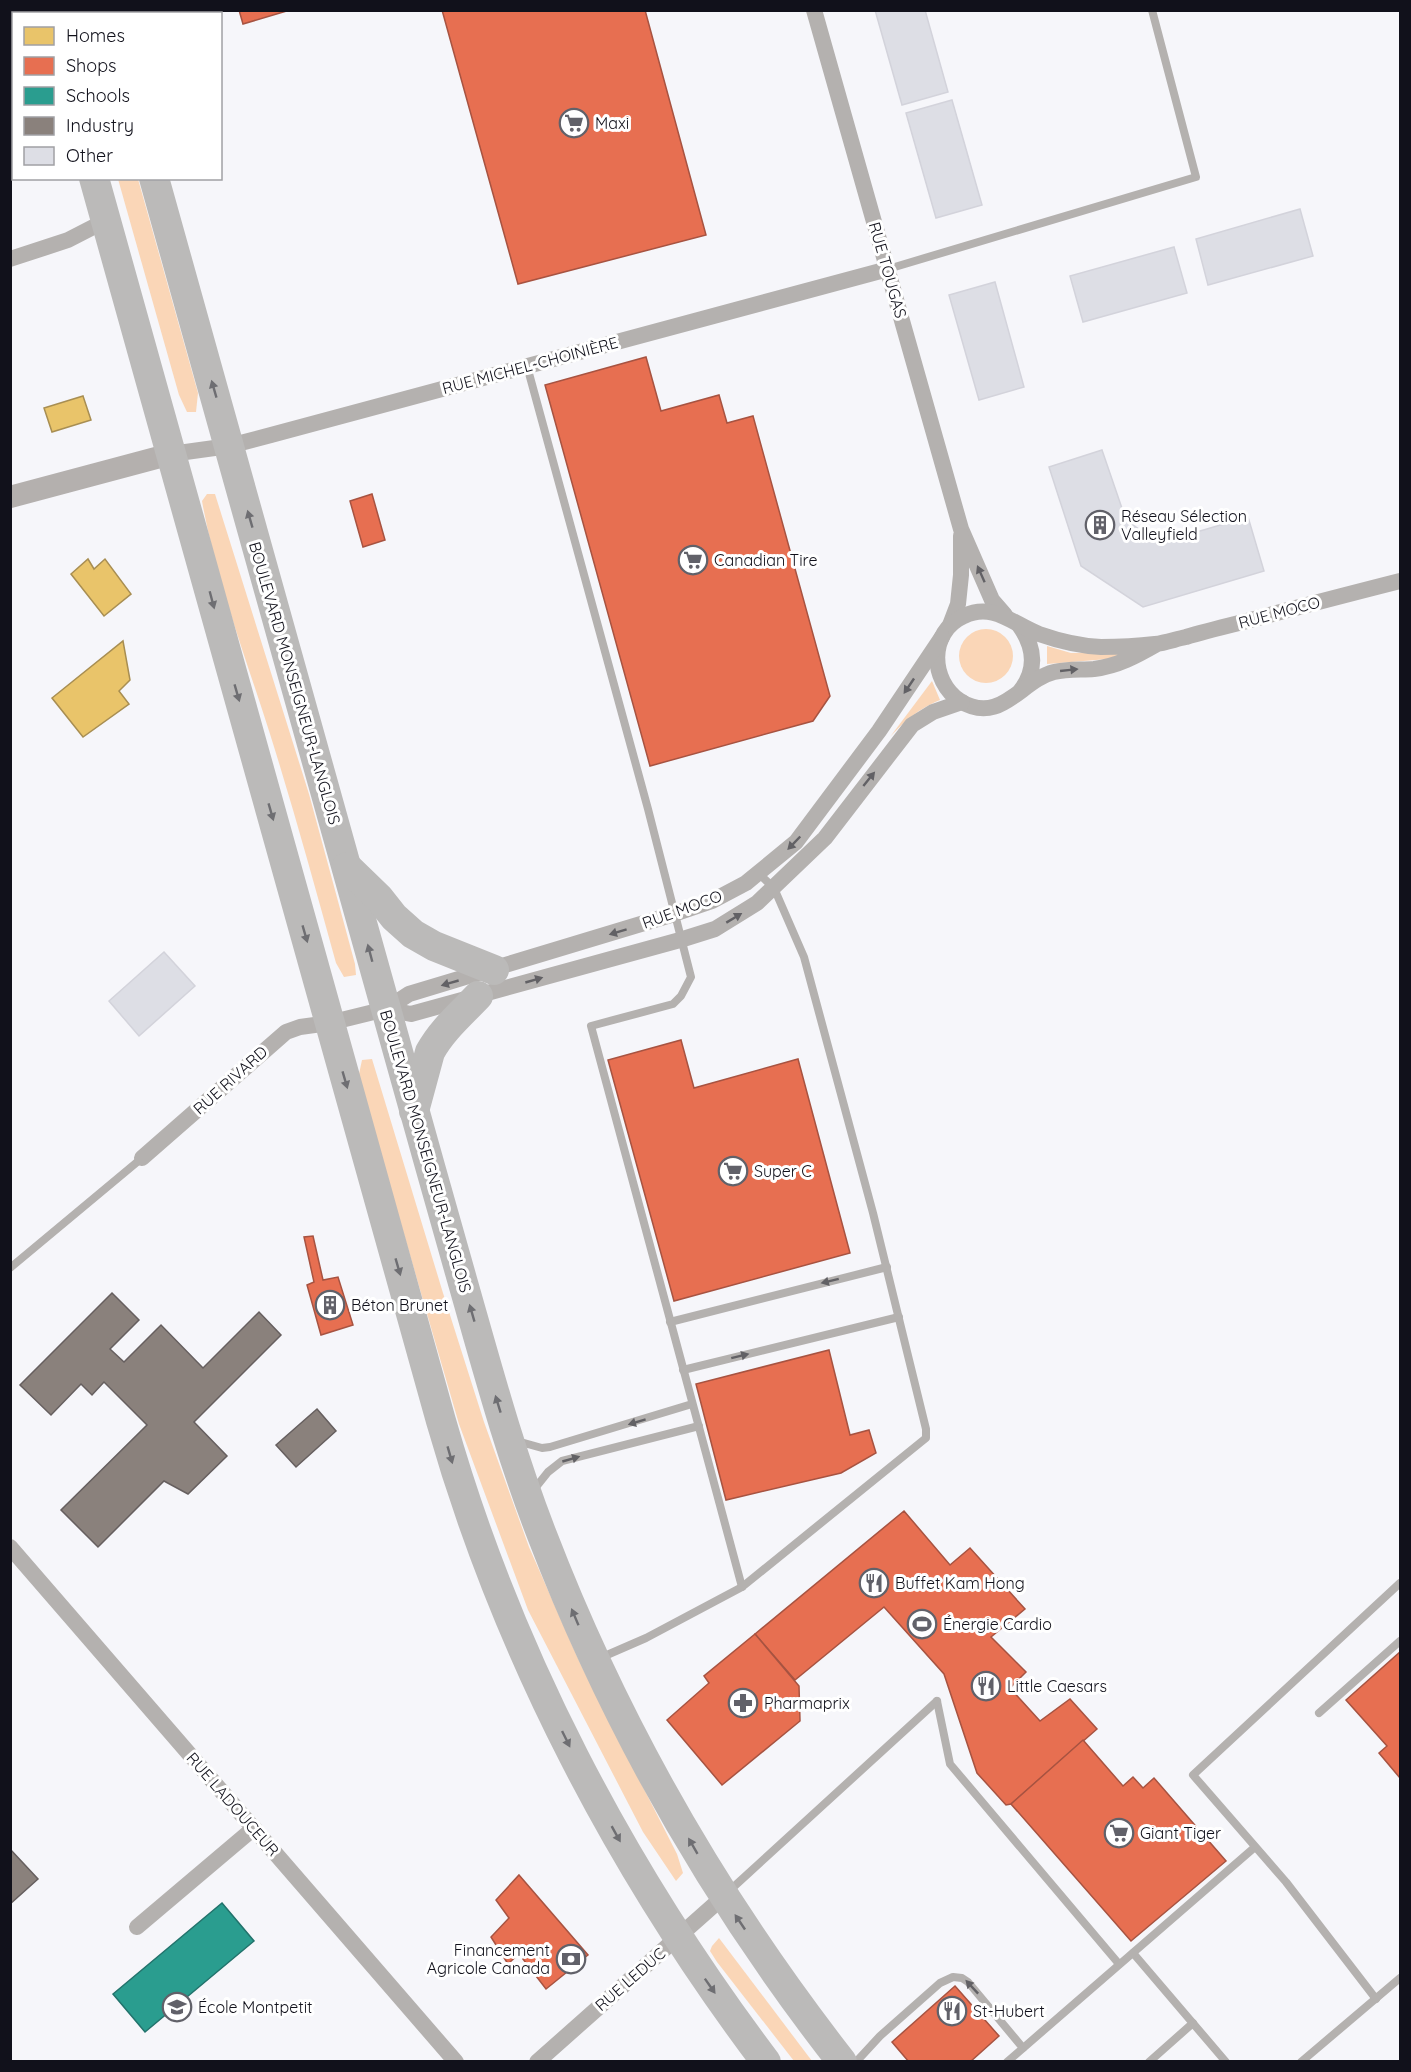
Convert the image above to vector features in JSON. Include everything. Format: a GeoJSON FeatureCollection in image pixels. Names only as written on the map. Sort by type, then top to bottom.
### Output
{"type":"FeatureCollection","features":[{"type":"Feature","properties":{"kind":"highway"},"geometry":{"type":"LineString","coordinates":[[95,180],[451,1456],[482,1551],[511,1622],[574,1756],[634,1867],[715,1993],[766,2061]]}},
{"type":"Feature","properties":{"kind":"highway","name":"BOULEVARD MONSEIGNEUR-LANGLOIS"},"geometry":{"type":"LineString","coordinates":[[155,180],[414,1110],[509,1439],[528,1497],[594,1661],[664,1796],[723,1896],[782,1982],[842,2061]]}},
{"type":"Feature","properties":{"kind":"highway"},"geometry":{"type":"LineString","coordinates":[[347,867],[413,934],[434,946],[494,970]]}},
{"type":"Feature","properties":{"kind":"highway"},"geometry":{"type":"LineString","coordinates":[[414,1110],[434,1044],[478,996]]}},
{"type":"Feature","properties":{"kind":"street","name":"RUE TOUGAS"},"geometry":{"type":"LineString","coordinates":[[814,10],[961,529],[992,600],[1013,620]]}},
{"type":"Feature","properties":{"kind":"street"},"geometry":{"type":"LineString","coordinates":[[10,259],[68,240],[105,221]]}},
{"type":"Feature","properties":{"kind":"street","name":"RUE MICHEL-CHOINIÈRE"},"geometry":{"type":"LineString","coordinates":[[171,454],[230,446],[888,269]]}},
{"type":"Feature","properties":{"kind":"street"},"geometry":{"type":"LineString","coordinates":[[10,497],[171,454]]}},
{"type":"Feature","properties":{"kind":"street","name":"RUE TOUGAS"},"geometry":{"type":"LineString","coordinates":[[946,631],[958,604],[961,575],[961,529]]}},
{"type":"Feature","properties":{"kind":"street","name":"RUE MOCO"},"geometry":{"type":"LineString","coordinates":[[386,1010],[411,1014],[715,929],[757,903],[825,838],[912,725],[933,712],[962,702],[976,707],[991,707],[1005,703],[1052,672],[1117,664],[1157,644],[1401,581]]}},
{"type":"Feature","properties":{"kind":"street","name":"RUE MOCO"},"geometry":{"type":"LineString","coordinates":[[330,1023],[386,1010],[409,994],[674,914],[712,901],[746,883],[796,842],[879,731],[946,631],[962,616],[977,611],[992,611],[1038,634],[1068,643],[1101,646],[1157,644]]}},
{"type":"Feature","properties":{"kind":"street"},"geometry":{"type":"LineString","coordinates":[[1013,620],[1027,637],[1032,652],[1032,668],[1027,682],[1017,695]]}},
{"type":"Feature","properties":{"kind":"street"},"geometry":{"type":"LineString","coordinates":[[946,631],[937,651],[937,667],[941,681],[950,693],[962,702]]}},
{"type":"Feature","properties":{"kind":"street","name":"RUE RIVARD"},"geometry":{"type":"LineString","coordinates":[[142,1158],[279,1037],[300,1027],[330,1023]]}},
{"type":"Feature","properties":{"kind":"street","name":"RUE LADOUCEUR"},"geometry":{"type":"LineString","coordinates":[[10,1547],[456,2061]]}},
{"type":"Feature","properties":{"kind":"street"},"geometry":{"type":"LineString","coordinates":[[138,1927],[254,1828]]}},
{"type":"Feature","properties":{"kind":"street","name":"RUE LEDUC"},"geometry":{"type":"LineString","coordinates":[[537,2061],[723,1896]]}},
{"type":"Feature","properties":{"kind":"lane"},"geometry":{"type":"LineString","coordinates":[[888,269],[1196,177],[1152,10]]}},
{"type":"Feature","properties":{"kind":"lane"},"geometry":{"type":"LineString","coordinates":[[527,366],[691,977],[681,996],[673,1004],[591,1026],[742,1587]]}},
{"type":"Feature","properties":{"kind":"lane"},"geometry":{"type":"LineString","coordinates":[[594,1661],[646,1638],[742,1587],[926,1438],[926,1429],[899,1317],[804,957],[774,888],[758,873]]}},
{"type":"Feature","properties":{"kind":"lane"},"geometry":{"type":"LineString","coordinates":[[10,1268],[142,1158]]}},
{"type":"Feature","properties":{"kind":"lane"},"geometry":{"type":"LineString","coordinates":[[670,1322],[886,1267]]}},
{"type":"Feature","properties":{"kind":"lane"},"geometry":{"type":"LineString","coordinates":[[683,1370],[899,1317]]}},
{"type":"Feature","properties":{"kind":"lane"},"geometry":{"type":"LineString","coordinates":[[509,1439],[542,1448],[549,1447],[692,1404]]}},
{"type":"Feature","properties":{"kind":"lane"},"geometry":{"type":"LineString","coordinates":[[528,1497],[548,1472],[562,1461],[699,1426]]}},
{"type":"Feature","properties":{"kind":"lane"},"geometry":{"type":"LineString","coordinates":[[1376,1999],[1286,1882],[1193,1775],[1401,1583]]}},
{"type":"Feature","properties":{"kind":"lane"},"geometry":{"type":"LineString","coordinates":[[1319,1713],[1401,1641]]}},
{"type":"Feature","properties":{"kind":"lane"},"geometry":{"type":"LineString","coordinates":[[723,1896],[937,1701],[950,1764],[1119,1965]]}},
{"type":"Feature","properties":{"kind":"lane"},"geometry":{"type":"LineString","coordinates":[[1007,2061],[1256,1847]]}},
{"type":"Feature","properties":{"kind":"lane"},"geometry":{"type":"LineString","coordinates":[[1133,1953],[1227,2061]]}},
{"type":"Feature","properties":{"kind":"lane"},"geometry":{"type":"LineString","coordinates":[[856,2061],[880,2036],[940,1983],[953,1977],[962,1978],[968,1982],[1023,2048]]}},
{"type":"Feature","properties":{"kind":"lane"},"geometry":{"type":"LineString","coordinates":[[1301,2061],[1401,1978]]}},
{"type":"Feature","properties":{"kind":"lane"},"geometry":{"type":"LineString","coordinates":[[1149,2061],[1193,2023]]}},
{"type":"Feature","properties":{"kind":"shaded area"},"geometry":{"type":"Polygon","coordinates":[[[118,180],[138,180],[198,393],[196,412],[187,412],[179,395],[118,180]]]}},
{"type":"Feature","properties":{"kind":"shaded area"},"geometry":{"type":"Polygon","coordinates":[[[207,494],[215,494],[309,794],[356,975],[344,977],[336,963],[270,734],[215,560],[202,501],[207,494]]]}},
{"type":"Feature","properties":{"kind":"shaded area"},"geometry":{"type":"Polygon","coordinates":[[[981,629],[991,629],[1001,633],[1009,641],[1013,656],[1009,671],[1001,679],[991,683],[981,683],[971,679],[963,671],[959,661],[959,651],[963,641],[971,633],[981,629]]]}},
{"type":"Feature","properties":{"kind":"shaded area"},"geometry":{"type":"Polygon","coordinates":[[[1047,646],[1071,653],[1131,652],[1108,659],[1047,664],[1047,646]]]}},
{"type":"Feature","properties":{"kind":"shaded area"},"geometry":{"type":"Polygon","coordinates":[[[932,681],[940,700],[925,707],[890,737],[932,681]]]}},
{"type":"Feature","properties":{"kind":"shaded area"},"geometry":{"type":"Polygon","coordinates":[[[372,1059],[484,1422],[529,1547],[580,1663],[677,1854],[683,1873],[676,1881],[643,1832],[528,1610],[459,1424],[359,1074],[362,1060],[372,1059]]]}},
{"type":"Feature","properties":{"kind":"shaded area"},"geometry":{"type":"Polygon","coordinates":[[[719,1938],[812,2061],[794,2061],[717,1962],[710,1951],[719,1938]]]}},
{"type":"Feature","properties":{"kind":"building: Homes"},"geometry":{"type":"Polygon","coordinates":[[[83,396],[91,420],[52,432],[44,408],[83,396]]]}},
{"type":"Feature","properties":{"kind":"building: Homes"},"geometry":{"type":"Polygon","coordinates":[[[88,559],[94,569],[105,559],[131,594],[104,616],[71,574],[88,559]]]}},
{"type":"Feature","properties":{"kind":"building: Homes"},"geometry":{"type":"Polygon","coordinates":[[[123,641],[130,680],[119,691],[129,704],[83,737],[52,698],[123,641]]]}},
{"type":"Feature","properties":{"kind":"building: Shops"},"geometry":{"type":"Polygon","coordinates":[[[239,10],[290,10],[243,24],[239,10]]]}},
{"type":"Feature","properties":{"kind":"building: Shops","name":"Maxi"},"geometry":{"type":"Polygon","coordinates":[[[442,10],[645,10],[706,235],[518,284],[442,10]]]}},
{"type":"Feature","properties":{"kind":"building: Shops","name":"Canadian Tire"},"geometry":{"type":"Polygon","coordinates":[[[646,357],[661,411],[719,395],[727,423],[753,416],[830,696],[813,721],[650,766],[545,385],[646,357]]]}},
{"type":"Feature","properties":{"kind":"building: Shops"},"geometry":{"type":"Polygon","coordinates":[[[372,494],[385,540],[363,547],[350,501],[372,494]]]}},
{"type":"Feature","properties":{"kind":"building: Shops","name":"Super C"},"geometry":{"type":"Polygon","coordinates":[[[681,1040],[694,1088],[798,1059],[850,1253],[674,1301],[608,1060],[681,1040]]]}},
{"type":"Feature","properties":{"kind":"building: Shops","name":"Béton Brunet"},"geometry":{"type":"Polygon","coordinates":[[[313,1236],[323,1280],[338,1277],[353,1325],[321,1335],[307,1285],[314,1282],[304,1237],[313,1236]]]}},
{"type":"Feature","properties":{"kind":"building: Shops"},"geometry":{"type":"Polygon","coordinates":[[[829,1350],[850,1435],[869,1430],[876,1453],[841,1473],[726,1500],[696,1384],[829,1350]]]}},
{"type":"Feature","properties":{"kind":"building: Shops"},"geometry":{"type":"Polygon","coordinates":[[[904,1511],[950,1565],[970,1548],[1025,1609],[991,1637],[1026,1672],[1010,1688],[1040,1721],[1070,1699],[1097,1729],[1011,1804],[1006,1805],[977,1773],[944,1674],[884,1607],[795,1680],[755,1634],[904,1511]]]}},
{"type":"Feature","properties":{"kind":"building: Shops","name":"Pharmaprix"},"geometry":{"type":"Polygon","coordinates":[[[755,1634],[799,1686],[800,1721],[722,1785],[667,1720],[709,1683],[704,1676],[755,1634]]]}},
{"type":"Feature","properties":{"kind":"building: Shops"},"geometry":{"type":"Polygon","coordinates":[[[1400,1652],[1400,1778],[1379,1753],[1387,1746],[1346,1700],[1400,1652]]]}},
{"type":"Feature","properties":{"kind":"building: Shops","name":"Giant Tiger"},"geometry":{"type":"Polygon","coordinates":[[[1083,1740],[1123,1786],[1133,1777],[1143,1788],[1154,1778],[1226,1861],[1131,1941],[1011,1804],[1083,1740]]]}},
{"type":"Feature","properties":{"kind":"building: Shops"},"geometry":{"type":"Polygon","coordinates":[[[519,1875],[588,1955],[546,1989],[523,1959],[531,1952],[526,1947],[508,1964],[491,1937],[509,1918],[496,1900],[519,1875]]]}},
{"type":"Feature","properties":{"kind":"building: Shops","name":"St-Hubert"},"geometry":{"type":"Polygon","coordinates":[[[955,1986],[999,2036],[970,2062],[909,2062],[892,2042],[955,1986]]]}},
{"type":"Feature","properties":{"kind":"building: Schools"},"geometry":{"type":"Polygon","coordinates":[[[222,1903],[254,1941],[145,2032],[113,1994],[222,1903]]]}},
{"type":"Feature","properties":{"kind":"building: Industry"},"geometry":{"type":"Polygon","coordinates":[[[112,1293],[139,1320],[110,1349],[124,1362],[161,1325],[203,1368],[259,1312],[281,1335],[194,1422],[227,1456],[188,1494],[164,1481],[98,1547],[61,1510],[147,1425],[104,1382],[92,1395],[81,1384],[51,1415],[20,1385],[112,1293]]]}},
{"type":"Feature","properties":{"kind":"building: Industry"},"geometry":{"type":"Polygon","coordinates":[[[317,1409],[336,1431],[296,1467],[276,1445],[317,1409]]]}},
{"type":"Feature","properties":{"kind":"building: Industry"},"geometry":{"type":"Polygon","coordinates":[[[10,1849],[38,1879],[10,1904],[10,1849]]]}},
{"type":"Feature","properties":{"kind":"building: Other"},"geometry":{"type":"Polygon","coordinates":[[[875,10],[925,10],[948,92],[902,105],[875,10]]]}},
{"type":"Feature","properties":{"kind":"building: Other"},"geometry":{"type":"Polygon","coordinates":[[[952,100],[982,205],[936,218],[906,113],[952,100]]]}},
{"type":"Feature","properties":{"kind":"building: Other"},"geometry":{"type":"Polygon","coordinates":[[[1300,209],[1313,256],[1208,285],[1196,239],[1300,209]]]}},
{"type":"Feature","properties":{"kind":"building: Other"},"geometry":{"type":"Polygon","coordinates":[[[1174,247],[1187,293],[1083,322],[1070,276],[1174,247]]]}},
{"type":"Feature","properties":{"kind":"building: Other"},"geometry":{"type":"Polygon","coordinates":[[[995,282],[1024,387],[979,400],[949,295],[995,282]]]}},
{"type":"Feature","properties":{"kind":"building: Other","name":"Réseau Sélection Valleyfield"},"geometry":{"type":"Polygon","coordinates":[[[1102,450],[1126,520],[1159,543],[1248,517],[1264,571],[1143,607],[1081,566],[1049,467],[1102,450]]]}},
{"type":"Feature","properties":{"kind":"building: Other"},"geometry":{"type":"Polygon","coordinates":[[[164,952],[195,986],[139,1036],[109,1001],[164,952]]]}},
{"type":"Feature","properties":{"kind":"place","name":"Maxi"},"geometry":{"type":"Point","coordinates":[574,123]}},
{"type":"Feature","properties":{"kind":"place","name":"Réseau Sélection Valleyfield"},"geometry":{"type":"Point","coordinates":[1100,525]}},
{"type":"Feature","properties":{"kind":"place","name":"Canadian Tire"},"geometry":{"type":"Point","coordinates":[693,560]}},
{"type":"Feature","properties":{"kind":"place","name":"Super C"},"geometry":{"type":"Point","coordinates":[733,1171]}},
{"type":"Feature","properties":{"kind":"place","name":"Béton Brunet"},"geometry":{"type":"Point","coordinates":[330,1305]}},
{"type":"Feature","properties":{"kind":"place","name":"Buffet Kam Hong"},"geometry":{"type":"Point","coordinates":[874,1583]}},
{"type":"Feature","properties":{"kind":"place","name":"Énergie Cardio"},"geometry":{"type":"Point","coordinates":[922,1624]}},
{"type":"Feature","properties":{"kind":"place","name":"Little Caesars"},"geometry":{"type":"Point","coordinates":[986,1686]}},
{"type":"Feature","properties":{"kind":"place","name":"Pharmaprix"},"geometry":{"type":"Point","coordinates":[743,1703]}},
{"type":"Feature","properties":{"kind":"place","name":"Giant Tiger"},"geometry":{"type":"Point","coordinates":[1119,1833]}},
{"type":"Feature","properties":{"kind":"place","name":"Financement Agricole Canada"},"geometry":{"type":"Point","coordinates":[571,1959]}},
{"type":"Feature","properties":{"kind":"place","name":"École Montpetit"},"geometry":{"type":"Point","coordinates":[177,2007]}},
{"type":"Feature","properties":{"kind":"place","name":"St-Hubert"},"geometry":{"type":"Point","coordinates":[952,2011]}}]}
